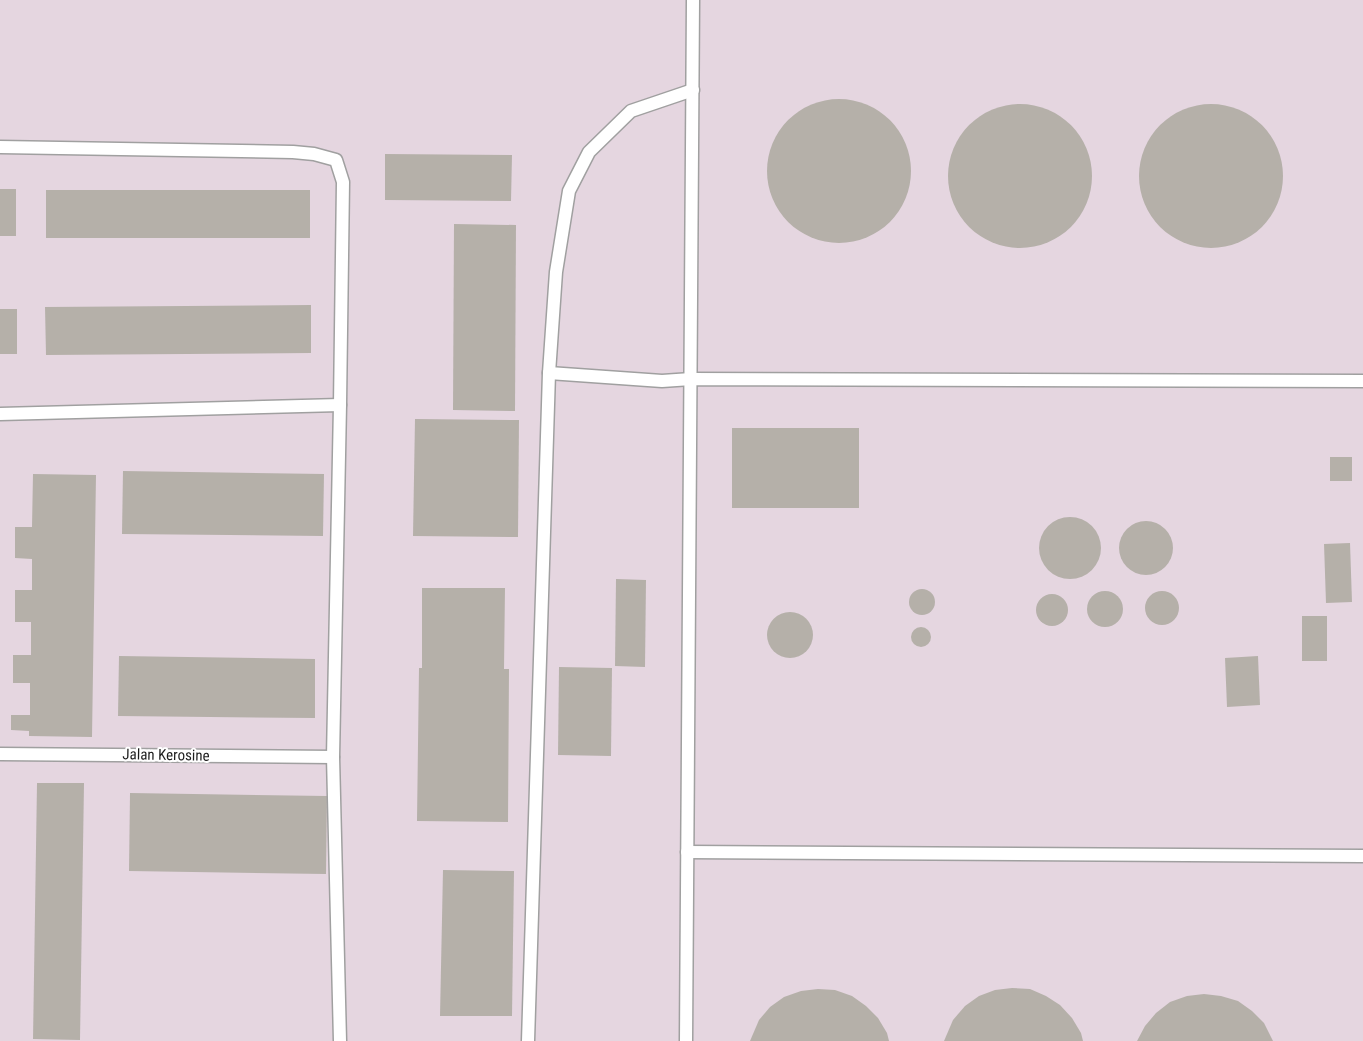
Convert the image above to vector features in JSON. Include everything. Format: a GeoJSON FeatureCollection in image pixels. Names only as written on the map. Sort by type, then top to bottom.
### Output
{"type":"FeatureCollection","features":[{"type":"Feature","properties":{"kind":"lane"},"geometry":{"type":"LineString","coordinates":[[686,1041],[693,0]]}},
{"type":"Feature","properties":{"kind":"lane"},"geometry":{"type":"LineString","coordinates":[[528,1041],[549,373],[556,272],[569,191],[589,152],[631,111],[693,90]]}},
{"type":"Feature","properties":{"kind":"lane"},"geometry":{"type":"LineString","coordinates":[[0,147],[293,152],[314,154],[336,160],[343,182],[332,757],[340,1041]]}},
{"type":"Feature","properties":{"kind":"lane"},"geometry":{"type":"LineString","coordinates":[[549,373],[662,381],[690,379],[1363,381]]}},
{"type":"Feature","properties":{"kind":"lane"},"geometry":{"type":"LineString","coordinates":[[0,414],[340,405]]}},
{"type":"Feature","properties":{"kind":"lane","name":"Jalan Kerosine"},"geometry":{"type":"LineString","coordinates":[[0,754],[332,757]]}},
{"type":"Feature","properties":{"kind":"lane"},"geometry":{"type":"LineString","coordinates":[[687,852],[1363,856]]}},
{"type":"Feature","properties":{"kind":"shaded area"},"geometry":{"type":"Polygon","coordinates":[[[0,0],[1363,0],[1363,1041],[0,1041],[0,0]]]}},
{"type":"Feature","properties":{"kind":"building"},"geometry":{"type":"Polygon","coordinates":[[[839,99],[867,104],[890,120],[906,143],[911,171],[906,199],[890,222],[867,238],[839,243],[811,238],[788,222],[772,199],[767,171],[772,143],[788,120],[811,104],[839,99]]]}},
{"type":"Feature","properties":{"kind":"building"},"geometry":{"type":"Polygon","coordinates":[[[1020,104],[1048,109],[1071,125],[1087,148],[1092,176],[1087,204],[1071,227],[1048,243],[1020,248],[992,243],[969,227],[953,204],[948,176],[953,148],[969,125],[992,109],[1020,104]]]}},
{"type":"Feature","properties":{"kind":"building"},"geometry":{"type":"Polygon","coordinates":[[[1211,104],[1239,109],[1262,125],[1278,148],[1283,176],[1278,204],[1262,227],[1239,243],[1211,248],[1183,243],[1160,227],[1144,204],[1139,176],[1144,148],[1160,125],[1183,109],[1211,104]]]}},
{"type":"Feature","properties":{"kind":"building"},"geometry":{"type":"Polygon","coordinates":[[[385,154],[512,155],[511,201],[385,200],[385,154]]]}},
{"type":"Feature","properties":{"kind":"building"},"geometry":{"type":"Polygon","coordinates":[[[0,189],[16,189],[16,236],[0,236],[0,189]]]}},
{"type":"Feature","properties":{"kind":"building"},"geometry":{"type":"Polygon","coordinates":[[[46,190],[310,190],[310,238],[46,238],[46,190]]]}},
{"type":"Feature","properties":{"kind":"building"},"geometry":{"type":"Polygon","coordinates":[[[454,224],[516,225],[515,411],[453,410],[454,224]]]}},
{"type":"Feature","properties":{"kind":"building"},"geometry":{"type":"Polygon","coordinates":[[[311,305],[311,353],[46,355],[45,307],[311,305]]]}},
{"type":"Feature","properties":{"kind":"building"},"geometry":{"type":"Polygon","coordinates":[[[0,309],[17,309],[17,354],[0,354],[0,309]]]}},
{"type":"Feature","properties":{"kind":"building"},"geometry":{"type":"Polygon","coordinates":[[[415,419],[519,420],[518,537],[413,536],[415,419]]]}},
{"type":"Feature","properties":{"kind":"building"},"geometry":{"type":"Polygon","coordinates":[[[732,428],[859,428],[859,508],[732,508],[732,428]]]}},
{"type":"Feature","properties":{"kind":"building"},"geometry":{"type":"Polygon","coordinates":[[[1330,457],[1352,457],[1352,481],[1330,481],[1330,457]]]}},
{"type":"Feature","properties":{"kind":"building"},"geometry":{"type":"Polygon","coordinates":[[[123,471],[324,474],[323,536],[122,534],[123,471]]]}},
{"type":"Feature","properties":{"kind":"building"},"geometry":{"type":"Polygon","coordinates":[[[33,474],[96,475],[92,737],[29,736],[29,731],[11,730],[11,715],[30,715],[30,683],[13,683],[13,655],[31,655],[31,622],[15,622],[15,590],[32,590],[32,559],[15,558],[15,527],[32,527],[33,474]]]}},
{"type":"Feature","properties":{"kind":"building"},"geometry":{"type":"Polygon","coordinates":[[[1064,517],[1076,517],[1092,526],[1099,536],[1101,548],[1099,560],[1092,570],[1076,579],[1064,579],[1053,574],[1044,565],[1039,554],[1039,542],[1044,531],[1053,522],[1064,517]]]}},
{"type":"Feature","properties":{"kind":"building"},"geometry":{"type":"Polygon","coordinates":[[[1141,521],[1151,521],[1161,525],[1169,533],[1173,548],[1169,563],[1161,571],[1151,575],[1141,575],[1131,571],[1123,563],[1119,553],[1119,543],[1123,533],[1131,525],[1141,521]]]}},
{"type":"Feature","properties":{"kind":"building"},"geometry":{"type":"Polygon","coordinates":[[[1350,543],[1352,602],[1326,603],[1324,544],[1350,543]]]}},
{"type":"Feature","properties":{"kind":"building"},"geometry":{"type":"Polygon","coordinates":[[[616,579],[646,580],[645,667],[615,666],[616,579]]]}},
{"type":"Feature","properties":{"kind":"building"},"geometry":{"type":"Polygon","coordinates":[[[422,588],[505,588],[504,669],[509,669],[508,822],[417,821],[419,668],[422,668],[422,588]]]}},
{"type":"Feature","properties":{"kind":"building"},"geometry":{"type":"Polygon","coordinates":[[[922,589],[931,593],[935,602],[931,611],[922,615],[913,611],[909,602],[913,593],[922,589]]]}},
{"type":"Feature","properties":{"kind":"building"},"geometry":{"type":"Polygon","coordinates":[[[1105,591],[1112,592],[1118,596],[1122,602],[1122,616],[1118,622],[1112,626],[1105,627],[1098,626],[1092,622],[1088,616],[1087,609],[1088,602],[1092,596],[1098,592],[1105,591]]]}},
{"type":"Feature","properties":{"kind":"building"},"geometry":{"type":"Polygon","coordinates":[[[1162,591],[1169,592],[1174,596],[1178,601],[1178,615],[1174,620],[1169,624],[1162,625],[1155,624],[1150,620],[1146,615],[1145,608],[1146,601],[1150,596],[1155,592],[1162,591]]]}},
{"type":"Feature","properties":{"kind":"building"},"geometry":{"type":"Polygon","coordinates":[[[1052,594],[1058,595],[1063,599],[1067,604],[1067,616],[1063,621],[1058,625],[1052,626],[1046,625],[1041,621],[1037,616],[1036,610],[1037,604],[1041,599],[1046,595],[1052,594]]]}},
{"type":"Feature","properties":{"kind":"building"},"geometry":{"type":"Polygon","coordinates":[[[785,612],[795,612],[809,622],[813,635],[809,648],[803,654],[795,658],[785,658],[771,648],[767,640],[767,630],[777,616],[785,612]]]}},
{"type":"Feature","properties":{"kind":"building"},"geometry":{"type":"Polygon","coordinates":[[[1302,616],[1327,616],[1327,661],[1302,661],[1302,616]]]}},
{"type":"Feature","properties":{"kind":"building"},"geometry":{"type":"Polygon","coordinates":[[[917,627],[925,627],[931,633],[931,641],[925,647],[917,647],[911,641],[911,633],[917,627]]]}},
{"type":"Feature","properties":{"kind":"building"},"geometry":{"type":"Polygon","coordinates":[[[119,656],[315,659],[315,718],[118,716],[119,656]]]}},
{"type":"Feature","properties":{"kind":"building"},"geometry":{"type":"Polygon","coordinates":[[[1258,656],[1260,705],[1227,707],[1225,658],[1258,656]]]}},
{"type":"Feature","properties":{"kind":"building"},"geometry":{"type":"Polygon","coordinates":[[[559,667],[612,668],[611,756],[558,755],[559,667]]]}},
{"type":"Feature","properties":{"kind":"building"},"geometry":{"type":"Polygon","coordinates":[[[37,783],[84,783],[80,1040],[33,1039],[37,783]]]}},
{"type":"Feature","properties":{"kind":"building"},"geometry":{"type":"Polygon","coordinates":[[[130,793],[327,796],[326,874],[129,871],[130,793]]]}},
{"type":"Feature","properties":{"kind":"building"},"geometry":{"type":"Polygon","coordinates":[[[443,870],[514,871],[512,1016],[440,1016],[443,870]]]}},
{"type":"Feature","properties":{"kind":"building"},"geometry":{"type":"Polygon","coordinates":[[[1012,988],[1030,989],[1060,1005],[1072,1018],[1081,1033],[1083,1041],[944,1041],[953,1020],[965,1006],[979,996],[995,990],[1012,988]]]}},
{"type":"Feature","properties":{"kind":"building"},"geometry":{"type":"Polygon","coordinates":[[[835,990],[852,996],[866,1006],[878,1018],[887,1033],[889,1041],[750,1041],[759,1020],[770,1007],[784,997],[801,991],[835,990]]]}},
{"type":"Feature","properties":{"kind":"building"},"geometry":{"type":"Polygon","coordinates":[[[1204,994],[1238,1001],[1264,1023],[1273,1041],[1137,1041],[1145,1026],[1156,1013],[1170,1002],[1187,996],[1204,994]]]}}]}
